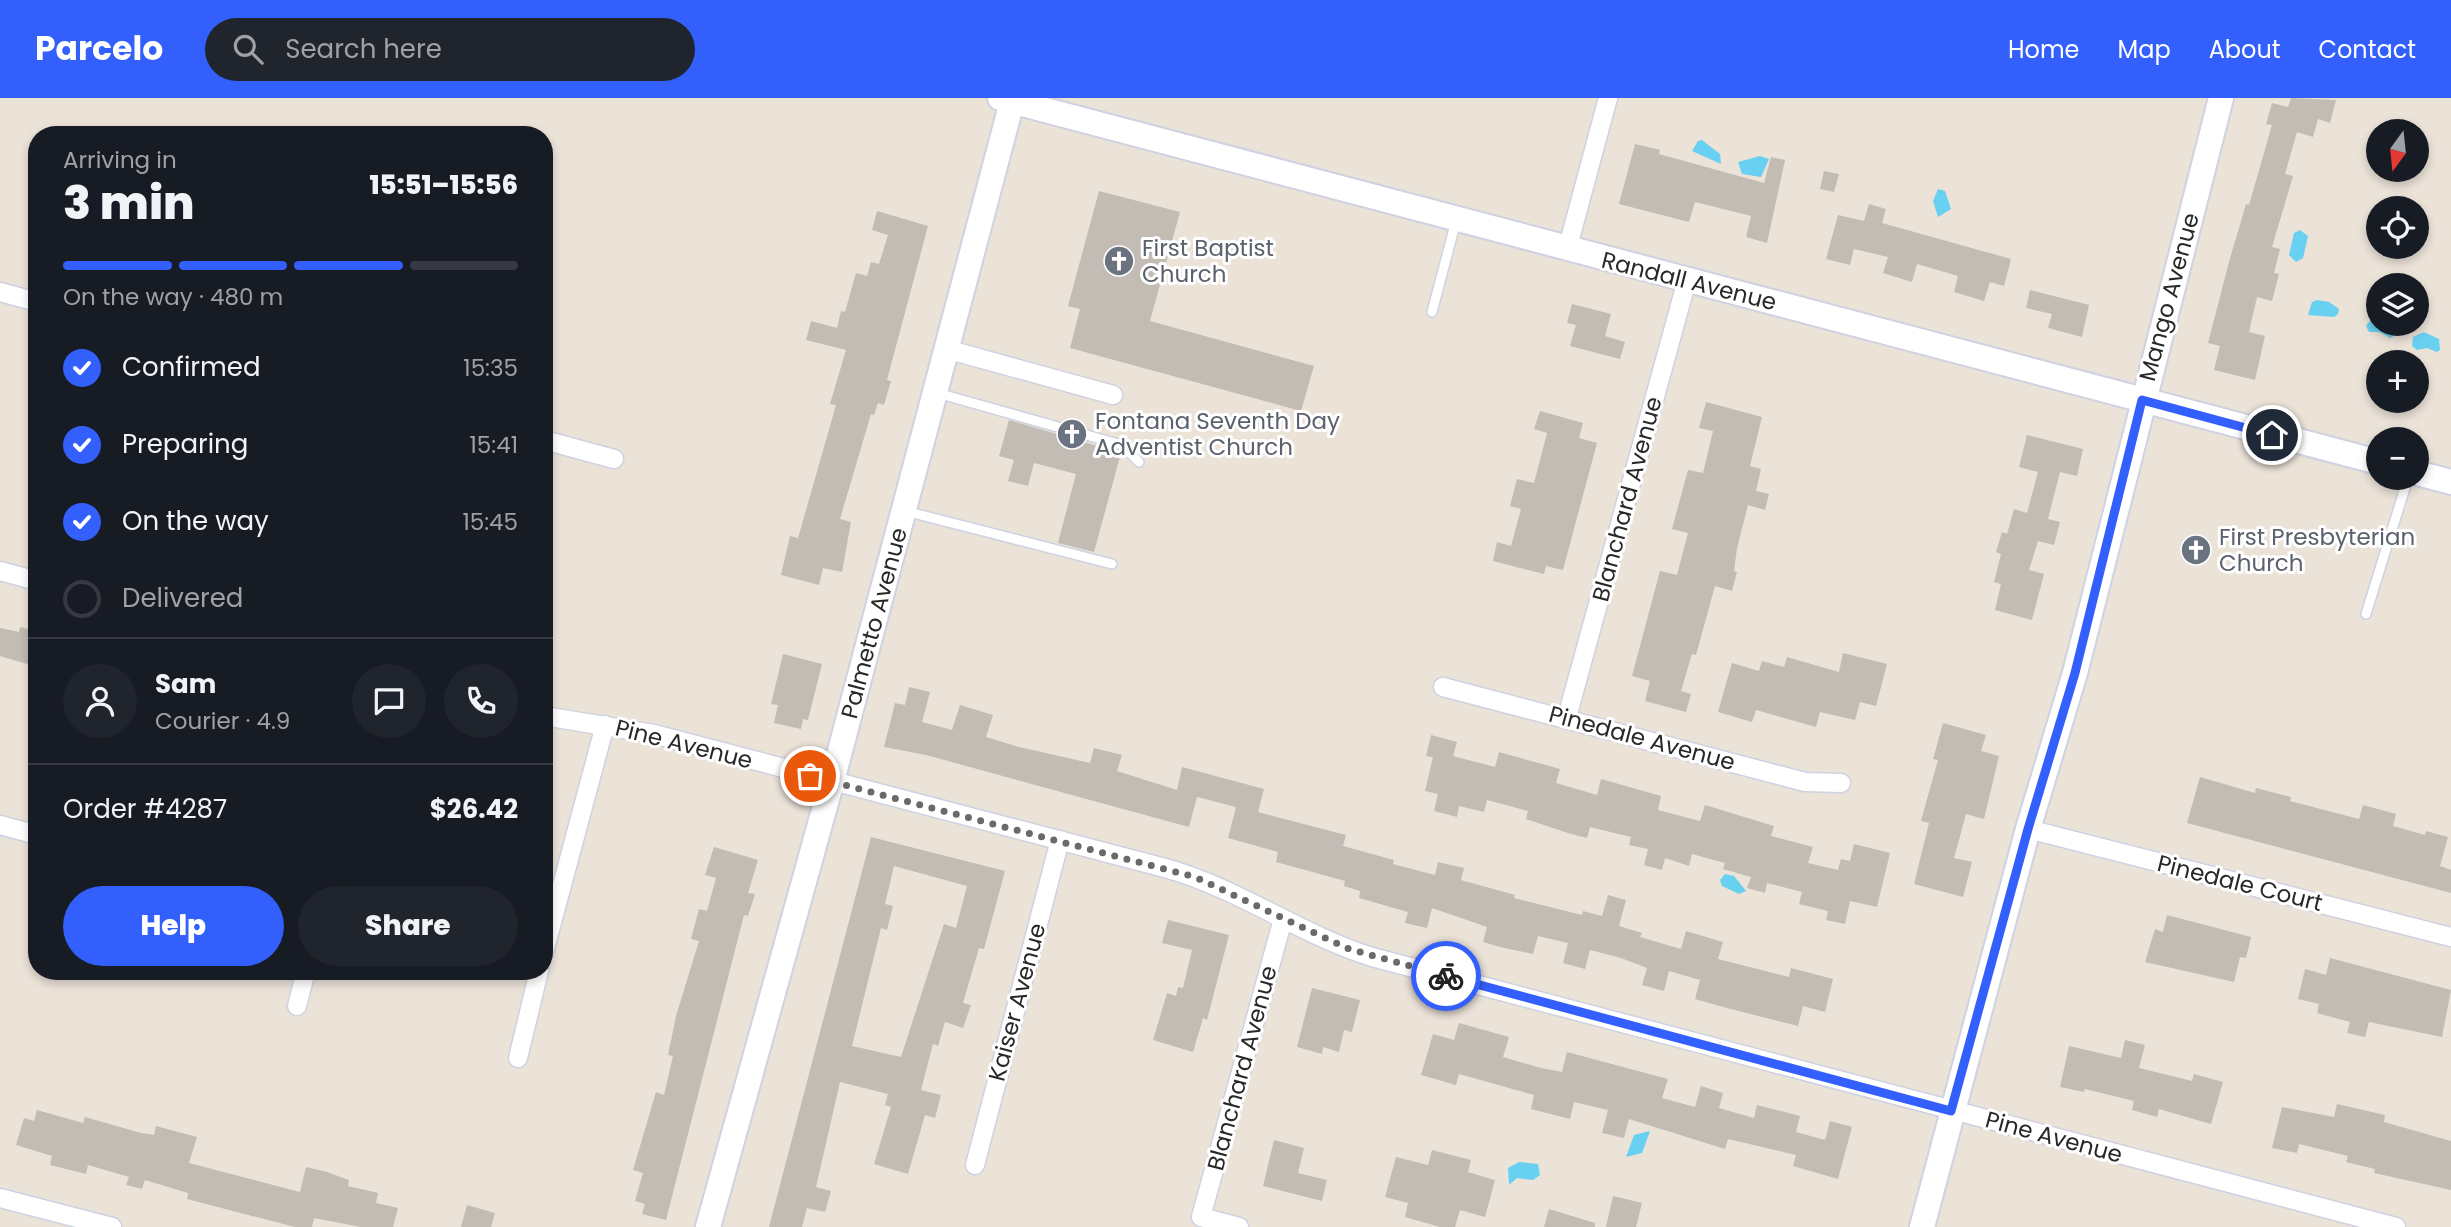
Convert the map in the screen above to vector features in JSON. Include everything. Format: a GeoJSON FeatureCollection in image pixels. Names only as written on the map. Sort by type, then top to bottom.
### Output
{"type":"FeatureCollection","features":[{"type":"Feature","properties":{"kind":"street"},"geometry":{"type":"LineString","coordinates":[[1567,250],[1608,98]]}},
{"type":"Feature","properties":{"kind":"street","name":"Mango Avenue"},"geometry":{"type":"LineString","coordinates":[[1922,1227],[2028,829],[2075,673],[2142,400],[2221,98]]}},
{"type":"Feature","properties":{"kind":"street","name":"Randall Avenue"},"geometry":{"type":"LineString","coordinates":[[1008,99],[1456,221],[2366,460]]}},
{"type":"Feature","properties":{"kind":"street","name":"Palmetto Avenue"},"geometry":{"type":"LineString","coordinates":[[708,1227],[904,511],[1008,99]]}},
{"type":"Feature","properties":{"kind":"street","name":"Blanchard Avenue"},"geometry":{"type":"LineString","coordinates":[[1567,717],[1686,280]]}},
{"type":"Feature","properties":{"kind":"street"},"geometry":{"type":"LineString","coordinates":[[0,292],[28,300]]}},
{"type":"Feature","properties":{"kind":"street"},"geometry":{"type":"LineString","coordinates":[[946,349],[1113,395]]}},
{"type":"Feature","properties":{"kind":"street"},"geometry":{"type":"LineString","coordinates":[[553,442],[614,459]]}},
{"type":"Feature","properties":{"kind":"street"},"geometry":{"type":"LineString","coordinates":[[2429,476],[2451,482]]}},
{"type":"Feature","properties":{"kind":"street"},"geometry":{"type":"LineString","coordinates":[[0,571],[28,579]]}},
{"type":"Feature","properties":{"kind":"street","name":"Pinedale Avenue"},"geometry":{"type":"LineString","coordinates":[[1443,687],[1567,717],[1805,782],[1841,783]]}},
{"type":"Feature","properties":{"kind":"street","name":"Pine Avenue"},"geometry":{"type":"LineString","coordinates":[[553,717],[654,734],[1195,877],[1349,949],[1372,957],[2396,1227]]}},
{"type":"Feature","properties":{"kind":"street"},"geometry":{"type":"LineString","coordinates":[[553,918],[605,725]]}},
{"type":"Feature","properties":{"kind":"street"},"geometry":{"type":"LineString","coordinates":[[0,825],[28,833]]}},
{"type":"Feature","properties":{"kind":"street","name":"Pinedale Court"},"geometry":{"type":"LineString","coordinates":[[2028,829],[2451,937]]}},
{"type":"Feature","properties":{"kind":"street","name":"Kaiser Avenue"},"geometry":{"type":"LineString","coordinates":[[975,1165],[1060,840]]}},
{"type":"Feature","properties":{"kind":"street","name":"Blanchard Avenue"},"geometry":{"type":"LineString","coordinates":[[1239,1227],[1202,1217],[1283,919]]}},
{"type":"Feature","properties":{"kind":"street"},"geometry":{"type":"LineString","coordinates":[[297,1006],[304,980]]}},
{"type":"Feature","properties":{"kind":"street"},"geometry":{"type":"LineString","coordinates":[[518,1058],[537,980]]}},
{"type":"Feature","properties":{"kind":"street"},"geometry":{"type":"LineString","coordinates":[[0,1198],[112,1227]]}},
{"type":"Feature","properties":{"kind":"lane"},"geometry":{"type":"LineString","coordinates":[[1432,312],[1456,221]]}},
{"type":"Feature","properties":{"kind":"lane"},"geometry":{"type":"LineString","coordinates":[[935,393],[1122,444],[1139,462]]}},
{"type":"Feature","properties":{"kind":"lane"},"geometry":{"type":"LineString","coordinates":[[2366,614],[2404,490]]}},
{"type":"Feature","properties":{"kind":"lane"},"geometry":{"type":"LineString","coordinates":[[904,511],[1112,564]]}},
{"type":"Feature","properties":{"kind":"water"},"geometry":{"type":"Polygon","coordinates":[[[1702,140],[1720,154],[1721,164],[1692,151],[1698,141],[1702,140]]]}},
{"type":"Feature","properties":{"kind":"water"},"geometry":{"type":"Polygon","coordinates":[[[1760,156],[1769,159],[1761,177],[1742,174],[1738,162],[1760,156]]]}},
{"type":"Feature","properties":{"kind":"water"},"geometry":{"type":"Polygon","coordinates":[[[1938,189],[1945,191],[1951,209],[1938,217],[1933,201],[1938,189]]]}},
{"type":"Feature","properties":{"kind":"water"},"geometry":{"type":"Polygon","coordinates":[[[2300,230],[2308,236],[2303,258],[2296,262],[2289,255],[2294,233],[2300,230]]]}},
{"type":"Feature","properties":{"kind":"water"},"geometry":{"type":"Polygon","coordinates":[[[2312,302],[2329,302],[2339,309],[2338,314],[2334,317],[2308,315],[2312,302]]]}},
{"type":"Feature","properties":{"kind":"water"},"geometry":{"type":"Polygon","coordinates":[[[2429,334],[2439,339],[2440,350],[2417,350],[2412,346],[2413,337],[2429,334]]]}},
{"type":"Feature","properties":{"kind":"water"},"geometry":{"type":"Polygon","coordinates":[[[1725,874],[1734,876],[1746,891],[1739,894],[1722,886],[1720,880],[1725,874]]]}},
{"type":"Feature","properties":{"kind":"water"},"geometry":{"type":"Polygon","coordinates":[[[1650,1131],[1642,1153],[1626,1157],[1634,1135],[1650,1131]]]}},
{"type":"Feature","properties":{"kind":"water"},"geometry":{"type":"Polygon","coordinates":[[[1519,1162],[1538,1164],[1540,1175],[1533,1180],[1517,1178],[1509,1185],[1508,1168],[1519,1162]]]}},
{"type":"Feature","properties":{"kind":"building"},"geometry":{"type":"Polygon","coordinates":[[[2291,98],[2336,100],[2330,123],[2318,119],[2313,137],[2297,132],[2285,174],[2293,176],[2272,247],[2280,249],[2274,273],[2279,274],[2272,301],[2257,297],[2249,332],[2265,336],[2255,380],[2214,370],[2220,346],[2208,343],[2246,204],[2249,205],[2272,125],[2266,124],[2272,103],[2288,107],[2291,98]]]}},
{"type":"Feature","properties":{"kind":"building"},"geometry":{"type":"Polygon","coordinates":[[[1635,144],[1660,150],[1659,154],[1764,183],[1771,157],[1785,160],[1767,243],[1746,237],[1751,216],[1695,202],[1689,222],[1619,204],[1635,144]]]}},
{"type":"Feature","properties":{"kind":"building"},"geometry":{"type":"Polygon","coordinates":[[[1824,171],[1839,174],[1834,192],[1820,189],[1824,171]]]}},
{"type":"Feature","properties":{"kind":"building"},"geometry":{"type":"Polygon","coordinates":[[[1099,191],[1180,212],[1150,321],[1314,366],[1301,411],[1070,348],[1080,309],[1068,306],[1099,191]]]}},
{"type":"Feature","properties":{"kind":"building"},"geometry":{"type":"Polygon","coordinates":[[[1869,204],[1886,209],[1882,223],[2011,259],[2004,286],[1990,282],[1984,301],[1954,292],[1958,276],[1917,264],[1912,282],[1883,273],[1888,257],[1854,249],[1850,265],[1826,259],[1838,215],[1864,221],[1869,204]]]}},
{"type":"Feature","properties":{"kind":"building"},"geometry":{"type":"Polygon","coordinates":[[[877,211],[928,226],[887,380],[891,381],[884,405],[878,403],[874,415],[871,414],[840,519],[851,522],[842,572],[823,568],[819,585],[781,575],[790,536],[798,538],[836,405],[830,404],[846,350],[806,340],[811,321],[837,328],[841,311],[845,312],[856,273],[867,276],[871,262],[879,264],[888,235],[872,230],[877,211]]]}},
{"type":"Feature","properties":{"kind":"building"},"geometry":{"type":"Polygon","coordinates":[[[2030,290],[2089,305],[2082,337],[2048,328],[2052,314],[2026,308],[2030,290]]]}},
{"type":"Feature","properties":{"kind":"building"},"geometry":{"type":"Polygon","coordinates":[[[1572,304],[1611,314],[1605,336],[1625,342],[1620,359],[1570,346],[1576,325],[1567,323],[1572,304]]]}},
{"type":"Feature","properties":{"kind":"building"},"geometry":{"type":"Polygon","coordinates":[[[1706,402],[1762,417],[1750,466],[1761,469],[1756,491],[1769,494],[1765,510],[1748,505],[1737,548],[1734,571],[1737,572],[1732,591],[1715,586],[1696,655],[1692,654],[1681,691],[1691,694],[1686,712],[1645,701],[1650,681],[1632,676],[1660,571],[1677,575],[1688,533],[1672,529],[1688,470],[1703,473],[1713,431],[1699,428],[1706,402]]]}},
{"type":"Feature","properties":{"kind":"building"},"geometry":{"type":"Polygon","coordinates":[[[1540,411],[1583,423],[1579,438],[1597,443],[1563,570],[1546,566],[1544,574],[1493,561],[1497,542],[1511,546],[1521,509],[1510,506],[1517,479],[1534,483],[1547,433],[1534,429],[1540,411]]]}},
{"type":"Feature","properties":{"kind":"building"},"geometry":{"type":"Polygon","coordinates":[[[1009,420],[1121,453],[1094,552],[1058,543],[1076,474],[1034,463],[1028,486],[1008,481],[1014,460],[999,456],[1009,420]]]}},
{"type":"Feature","properties":{"kind":"building"},"geometry":{"type":"Polygon","coordinates":[[[2027,435],[2083,449],[2077,476],[2060,472],[2048,519],[2060,522],[2054,545],[2038,541],[2029,570],[2044,574],[2032,620],[1995,610],[2001,584],[1994,582],[2001,554],[1996,552],[2002,532],[2007,534],[2014,509],[2027,513],[2038,472],[2019,467],[2027,435]]]}},
{"type":"Feature","properties":{"kind":"building"},"geometry":{"type":"Polygon","coordinates":[[[20,627],[28,629],[28,664],[0,656],[0,628],[19,632],[20,627]]]}},
{"type":"Feature","properties":{"kind":"building"},"geometry":{"type":"Polygon","coordinates":[[[1843,653],[1887,664],[1876,706],[1860,702],[1855,720],[1820,712],[1816,727],[1756,710],[1752,722],[1718,712],[1732,663],[1759,671],[1762,661],[1784,667],[1787,657],[1839,672],[1843,653]]]}},
{"type":"Feature","properties":{"kind":"building"},"geometry":{"type":"Polygon","coordinates":[[[783,654],[822,664],[808,720],[803,719],[801,729],[774,723],[778,705],[771,704],[783,654]]]}},
{"type":"Feature","properties":{"kind":"building"},"geometry":{"type":"Polygon","coordinates":[[[909,687],[930,692],[922,722],[952,730],[960,705],[993,715],[986,737],[1019,747],[1090,763],[1094,748],[1122,755],[1117,771],[1177,790],[1182,767],[1264,789],[1258,812],[1346,835],[1343,846],[1394,860],[1393,864],[1435,875],[1438,862],[1464,868],[1461,880],[1515,895],[1514,898],[1582,915],[1583,911],[1602,916],[1608,895],[1626,900],[1619,926],[1642,933],[1640,937],[1681,949],[1686,931],[1723,942],[1718,959],[1789,977],[1791,968],[1833,979],[1825,1012],[1803,1006],[1798,1026],[1723,1007],[1695,999],[1700,980],[1669,971],[1664,991],[1642,985],[1647,968],[1621,958],[1590,950],[1585,969],[1563,963],[1568,943],[1538,936],[1533,954],[1500,947],[1483,942],[1487,927],[1432,908],[1427,928],[1405,923],[1408,912],[1359,898],[1360,891],[1344,886],[1345,881],[1276,862],[1278,852],[1228,838],[1236,807],[1197,797],[1189,827],[926,755],[884,747],[895,703],[905,705],[909,687]]]}},
{"type":"Feature","properties":{"kind":"building"},"geometry":{"type":"Polygon","coordinates":[[[1943,723],[1986,735],[1981,751],[1999,756],[1984,819],[1966,814],[1954,858],[1972,862],[1963,897],[1914,884],[1929,823],[1921,821],[1938,760],[1933,759],[1943,723]]]}},
{"type":"Feature","properties":{"kind":"building"},"geometry":{"type":"Polygon","coordinates":[[[1431,735],[1457,742],[1453,756],[1495,767],[1499,752],[1560,769],[1556,783],[1597,795],[1601,779],[1661,796],[1658,810],[1700,821],[1705,805],[1774,826],[1771,836],[1813,847],[1808,863],[1838,870],[1841,859],[1850,861],[1854,844],[1890,853],[1877,907],[1850,901],[1845,924],[1826,920],[1828,911],[1799,904],[1802,892],[1767,883],[1765,893],[1747,888],[1751,877],[1723,869],[1725,863],[1692,854],[1689,866],[1665,858],[1662,870],[1644,865],[1648,849],[1629,845],[1631,837],[1590,827],[1587,838],[1571,834],[1526,819],[1528,811],[1487,800],[1484,812],[1459,806],[1457,817],[1434,811],[1438,794],[1425,791],[1433,757],[1426,756],[1431,735]]]}},
{"type":"Feature","properties":{"kind":"building"},"geometry":{"type":"Polygon","coordinates":[[[2200,777],[2255,793],[2256,788],[2291,797],[2290,801],[2359,819],[2363,805],[2396,814],[2393,826],[2425,835],[2426,831],[2448,837],[2440,866],[2451,870],[2451,893],[2187,823],[2200,777]]]}},
{"type":"Feature","properties":{"kind":"building"},"geometry":{"type":"Polygon","coordinates":[[[871,837],[1005,871],[984,949],[979,948],[963,1003],[971,1005],[963,1028],[945,1022],[938,1046],[933,1044],[921,1090],[941,1095],[935,1118],[925,1115],[908,1174],[874,1164],[891,1107],[885,1105],[888,1094],[840,1082],[816,1187],[831,1191],[825,1212],[807,1208],[802,1227],[769,1227],[871,837]],[[894,866],[885,904],[893,906],[887,930],[881,928],[852,1046],[901,1057],[944,924],[956,928],[967,886],[894,866]]]}},
{"type":"Feature","properties":{"kind":"building"},"geometry":{"type":"Polygon","coordinates":[[[714,847],[758,860],[748,893],[755,894],[748,916],[744,915],[666,1220],[642,1214],[645,1204],[635,1201],[643,1173],[633,1170],[656,1092],[664,1095],[673,1056],[668,1055],[676,1016],[699,941],[691,939],[699,909],[707,911],[716,878],[705,875],[714,847]]]}},
{"type":"Feature","properties":{"kind":"building"},"geometry":{"type":"Polygon","coordinates":[[[2167,915],[2251,937],[2246,958],[2240,957],[2234,982],[2145,962],[2155,929],[2163,932],[2167,915]]]}},
{"type":"Feature","properties":{"kind":"building"},"geometry":{"type":"Polygon","coordinates":[[[1168,920],[1229,935],[1207,1020],[1203,1018],[1193,1052],[1153,1040],[1167,993],[1176,996],[1178,987],[1183,988],[1192,950],[1162,943],[1168,920]]]}},
{"type":"Feature","properties":{"kind":"building"},"geometry":{"type":"Polygon","coordinates":[[[2330,958],[2451,990],[2442,1037],[2369,1022],[2365,1037],[2347,1033],[2350,1022],[2317,1013],[2319,1004],[2298,999],[2305,969],[2326,975],[2330,958]]]}},
{"type":"Feature","properties":{"kind":"building"},"geometry":{"type":"Polygon","coordinates":[[[1312,988],[1360,1000],[1352,1032],[1344,1030],[1339,1052],[1323,1047],[1322,1054],[1297,1047],[1312,988]]]}},
{"type":"Feature","properties":{"kind":"building"},"geometry":{"type":"Polygon","coordinates":[[[1459,1023],[1509,1037],[1503,1057],[1541,1068],[1562,1072],[1567,1052],[1668,1079],[1662,1098],[1695,1107],[1701,1086],[1723,1093],[1719,1108],[1754,1118],[1757,1105],[1800,1116],[1796,1132],[1825,1140],[1830,1121],[1852,1127],[1838,1179],[1793,1166],[1796,1155],[1728,1139],[1725,1149],[1629,1119],[1624,1138],[1602,1133],[1608,1110],[1574,1102],[1570,1119],[1531,1109],[1534,1095],[1459,1074],[1456,1085],[1421,1075],[1433,1034],[1454,1040],[1459,1023]]]}},
{"type":"Feature","properties":{"kind":"building"},"geometry":{"type":"Polygon","coordinates":[[[2125,1040],[2145,1045],[2139,1068],[2192,1081],[2194,1074],[2223,1082],[2211,1124],[2159,1109],[2157,1117],[2132,1110],[2134,1101],[2085,1089],[2084,1092],[2060,1087],[2069,1046],[2121,1058],[2125,1040]]]}},
{"type":"Feature","properties":{"kind":"building"},"geometry":{"type":"Polygon","coordinates":[[[2337,1104],[2385,1115],[2384,1122],[2451,1141],[2451,1190],[2374,1173],[2375,1169],[2346,1162],[2348,1156],[2299,1144],[2297,1153],[2272,1148],[2282,1107],[2334,1117],[2337,1104]]]}},
{"type":"Feature","properties":{"kind":"building"},"geometry":{"type":"Polygon","coordinates":[[[37,1110],[83,1123],[85,1117],[141,1133],[154,1135],[156,1126],[197,1137],[189,1163],[300,1192],[306,1167],[327,1172],[349,1180],[348,1186],[378,1193],[376,1203],[398,1208],[393,1227],[361,1227],[314,1218],[312,1227],[295,1227],[187,1199],[188,1193],[145,1180],[142,1189],[126,1185],[129,1177],[88,1165],[86,1174],[50,1165],[52,1156],[16,1145],[24,1118],[34,1121],[37,1110]]]}},
{"type":"Feature","properties":{"kind":"building"},"geometry":{"type":"Polygon","coordinates":[[[1274,1140],[1304,1148],[1298,1173],[1327,1180],[1322,1201],[1263,1186],[1274,1140]]]}},
{"type":"Feature","properties":{"kind":"building"},"geometry":{"type":"Polygon","coordinates":[[[1432,1150],[1471,1160],[1468,1172],[1495,1180],[1485,1217],[1460,1210],[1455,1227],[1440,1227],[1405,1217],[1408,1203],[1385,1197],[1396,1157],[1428,1165],[1432,1150]]]}},
{"type":"Feature","properties":{"kind":"building"},"geometry":{"type":"Polygon","coordinates":[[[1613,1196],[1642,1203],[1636,1227],[1606,1227],[1613,1196]]]}},
{"type":"Feature","properties":{"kind":"building"},"geometry":{"type":"Polygon","coordinates":[[[467,1205],[495,1213],[491,1227],[461,1227],[467,1205]]]}},
{"type":"Feature","properties":{"kind":"building"},"geometry":{"type":"Polygon","coordinates":[[[1549,1209],[1595,1223],[1595,1227],[1544,1227],[1549,1209]]]}},
{"type":"Feature","properties":{"kind":"way so far"},"geometry":{"type":"LineString","coordinates":[[810,776],[1195,877],[1226,889],[1312,934],[1349,949],[1446,976]]}},
{"type":"Feature","properties":{"kind":"place","name":"First Baptist Church"},"geometry":{"type":"Point","coordinates":[1119,261]}},
{"type":"Feature","properties":{"kind":"place","name":"Fontana Seventh Day Adventist Church"},"geometry":{"type":"Point","coordinates":[1072,434]}},
{"type":"Feature","properties":{"kind":"place","name":"First Presbyterian Church"},"geometry":{"type":"Point","coordinates":[2196,550]}},
{"type":"Feature","properties":{"kind":"route"},"geometry":{"type":"LineString","coordinates":[[1446,976],[1951,1111],[2028,829],[2075,673],[2142,400],[2272,435]]}}]}
